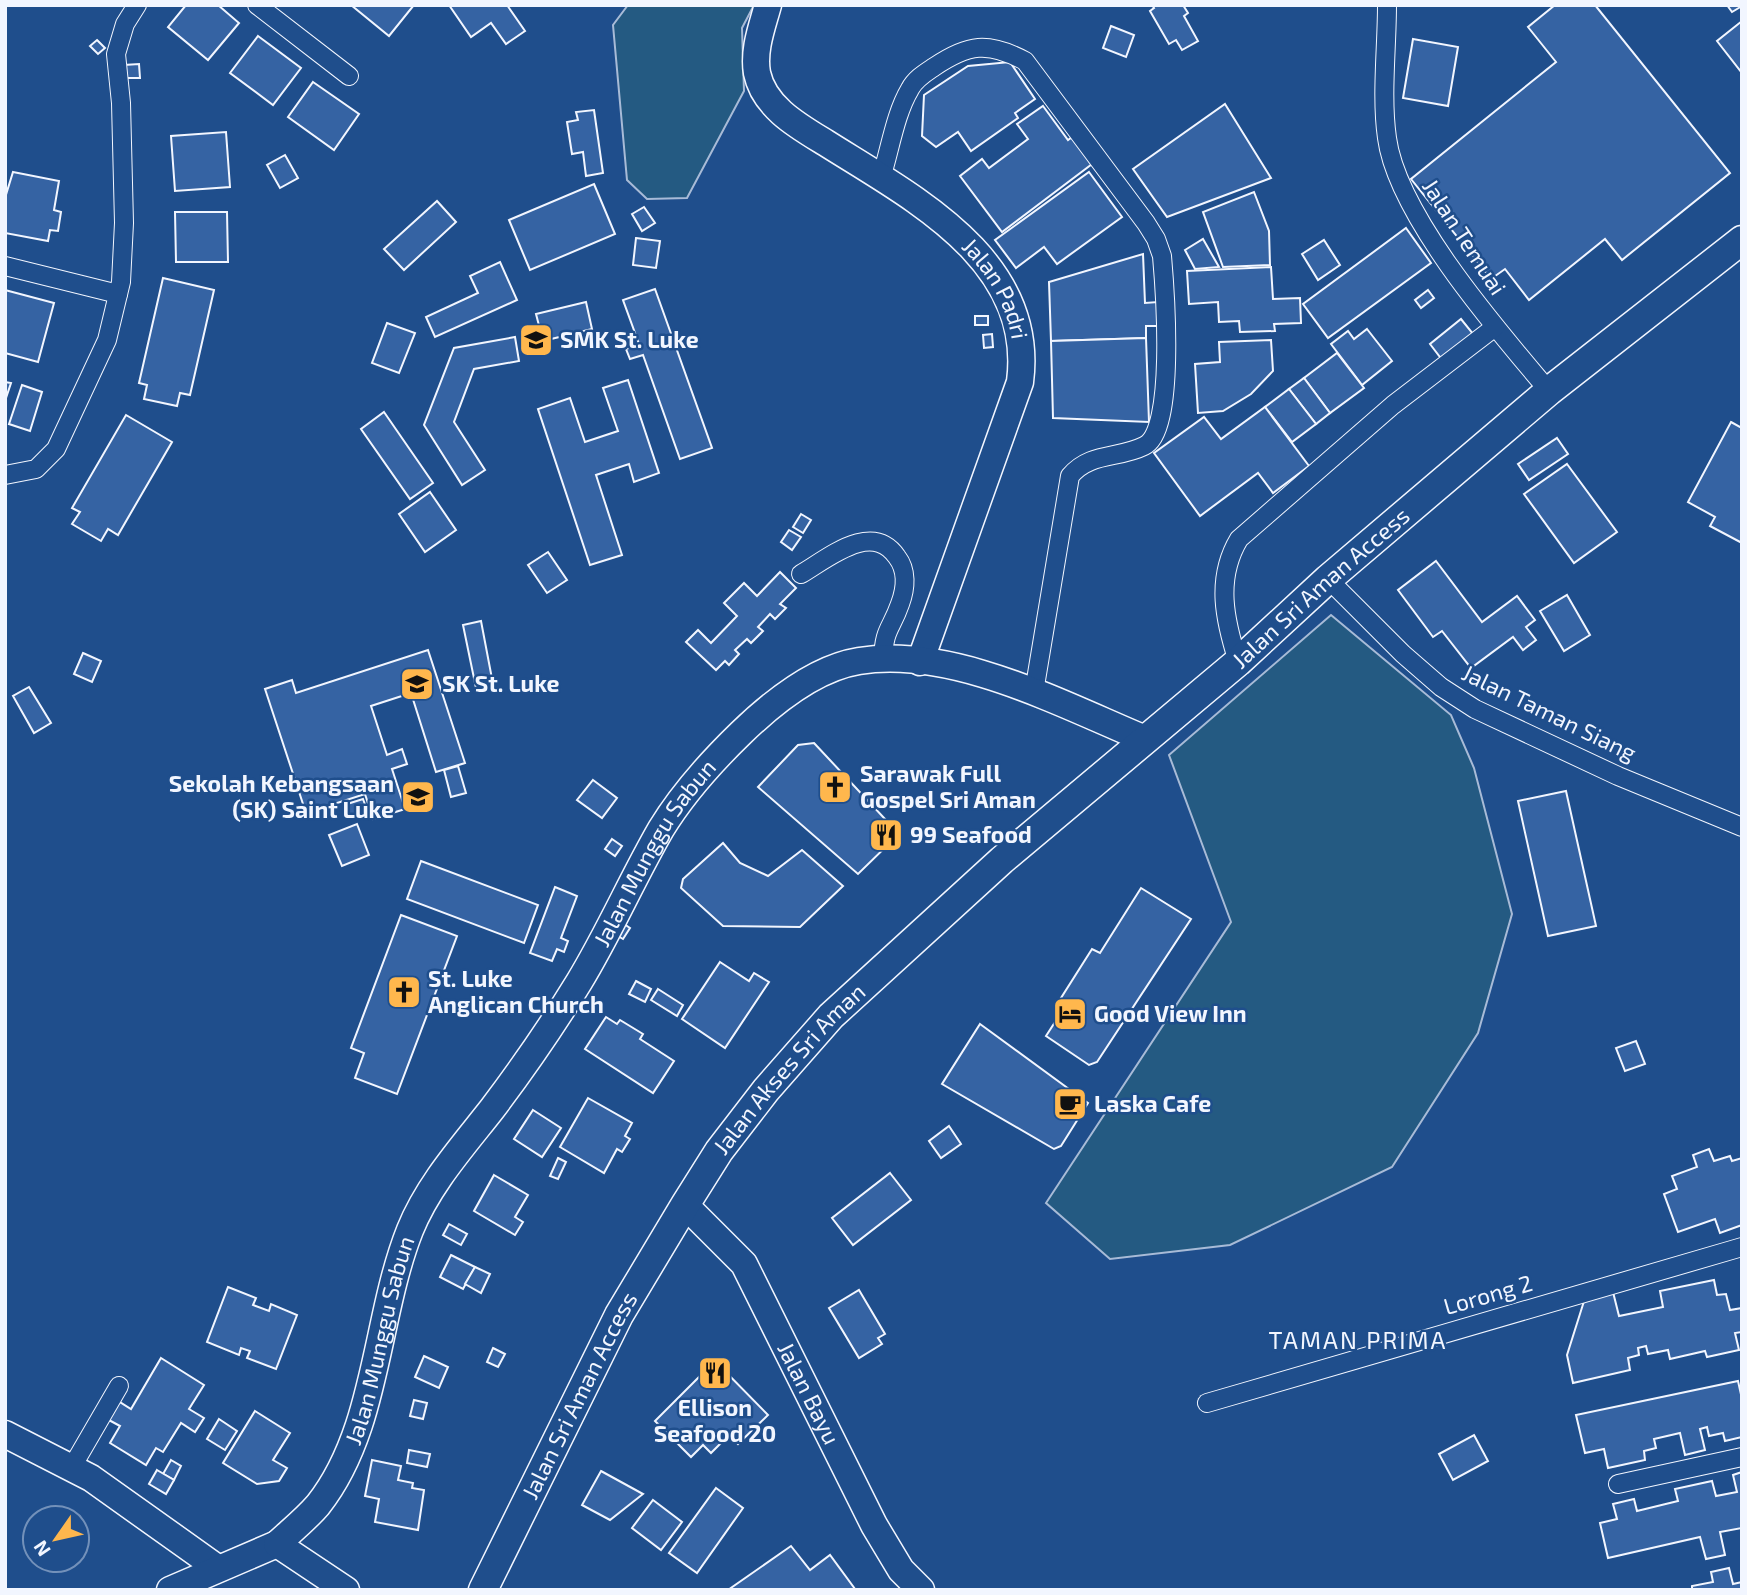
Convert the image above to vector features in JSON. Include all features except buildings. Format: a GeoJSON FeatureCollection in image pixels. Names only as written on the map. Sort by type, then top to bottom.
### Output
{"type":"FeatureCollection","features":[{"type":"Feature","properties":{"kind":"main road","name":"Jalan Sri Aman Access"},"geometry":{"type":"LineString","coordinates":[[908,945],[1002,860],[1237,662],[1328,579],[1549,391],[1742,240]]}},
{"type":"Feature","properties":{"kind":"main road","name":"Jalan Akses Sri Aman"},"geometry":{"type":"LineString","coordinates":[[685,1205],[719,1151],[766,1090],[831,1016],[908,945]]}},
{"type":"Feature","properties":{"kind":"main road","name":"Jalan Sri Aman Access"},"geometry":{"type":"LineString","coordinates":[[483,1590],[619,1315],[685,1205]]}},
{"type":"Feature","properties":{"kind":"street"},"geometry":{"type":"LineString","coordinates":[[5,475],[36,469],[56,449],[107,340],[118,294],[124,223],[121,103],[116,54],[125,24],[137,5]]}},
{"type":"Feature","properties":{"kind":"street"},"geometry":{"type":"LineString","coordinates":[[257,5],[349,76]]}},
{"type":"Feature","properties":{"kind":"street","name":"Jalan Padri"},"geometry":{"type":"LineString","coordinates":[[768,5],[756,54],[757,73],[773,103],[800,127],[881,178],[962,236],[988,263],[1013,307],[1023,361],[1020,382],[920,662]]}},
{"type":"Feature","properties":{"kind":"street","name":"Jalan Temuai"},"geometry":{"type":"LineString","coordinates":[[1387,5],[1387,138],[1393,167],[1418,217],[1495,327],[1549,391]]}},
{"type":"Feature","properties":{"kind":"street"},"geometry":{"type":"LineString","coordinates":[[881,178],[904,102],[919,78],[958,51],[981,47],[1004,50],[1025,61],[1146,223],[1157,239],[1163,257],[1164,404],[1156,436],[1146,446],[1080,464],[1070,476],[1034,692]]}},
{"type":"Feature","properties":{"kind":"street"},"geometry":{"type":"LineString","coordinates":[[5,267],[118,294]]}},
{"type":"Feature","properties":{"kind":"street"},"geometry":{"type":"LineString","coordinates":[[1237,662],[1223,611],[1229,558],[1239,539],[1394,405],[1495,327]]}},
{"type":"Feature","properties":{"kind":"street"},"geometry":{"type":"LineString","coordinates":[[801,574],[855,544],[876,542],[894,552],[903,568],[904,585],[900,604],[886,630],[883,660]]}},
{"type":"Feature","properties":{"kind":"street","name":"Jalan Taman Siang"},"geometry":{"type":"LineString","coordinates":[[1328,579],[1403,654],[1441,687],[1475,709],[1618,776],[1742,827]]}},
{"type":"Feature","properties":{"kind":"street","name":"Jalan Munggu Sabun"},"geometry":{"type":"LineString","coordinates":[[277,1544],[317,1507],[336,1478],[356,1433],[392,1279],[412,1226],[437,1181],[530,1059],[581,979],[614,912],[689,788],[763,712],[796,689],[835,668],[858,661],[920,662],[944,665],[1034,692],[1145,739]]}},
{"type":"Feature","properties":{"kind":"street","name":"Jalan Bayu"},"geometry":{"type":"LineString","coordinates":[[685,1205],[744,1264],[874,1525],[901,1570],[921,1590]]}},
{"type":"Feature","properties":{"kind":"street","name":"Lorong 2"},"geometry":{"type":"LineString","coordinates":[[1207,1403],[1742,1247]]}},
{"type":"Feature","properties":{"kind":"street"},"geometry":{"type":"LineString","coordinates":[[72,1466],[120,1386]]}},
{"type":"Feature","properties":{"kind":"street"},"geometry":{"type":"LineString","coordinates":[[5,1434],[72,1466],[216,1567]]}},
{"type":"Feature","properties":{"kind":"street"},"geometry":{"type":"LineString","coordinates":[[1618,1484],[1742,1457]]}},
{"type":"Feature","properties":{"kind":"street"},"geometry":{"type":"LineString","coordinates":[[170,1590],[216,1567],[277,1544],[346,1590]]}},
{"type":"Feature","properties":{"kind":"shaded area"},"geometry":{"type":"Polygon","coordinates":[[[628,5],[754,5],[742,28],[744,91],[687,198],[647,199],[627,180],[613,25],[628,5]]]}},
{"type":"Feature","properties":{"kind":"shaded area"},"geometry":{"type":"Polygon","coordinates":[[[1331,615],[1451,715],[1474,768],[1512,914],[1478,1033],[1392,1167],[1230,1245],[1110,1259],[1046,1203],[1231,922],[1169,755],[1331,615]]]}},
{"type":"Feature","properties":{"kind":"place","name":"SMK St. Luke"},"geometry":{"type":"Point","coordinates":[536,340]}},
{"type":"Feature","properties":{"kind":"place","name":"SK St. Luke"},"geometry":{"type":"Point","coordinates":[417,684]}},
{"type":"Feature","properties":{"kind":"place","name":"Sarawak Full Gospel Sri Aman"},"geometry":{"type":"Point","coordinates":[835,787]}},
{"type":"Feature","properties":{"kind":"place","name":"Sekolah Kebangsaan (SK) Saint Luke"},"geometry":{"type":"Point","coordinates":[418,797]}},
{"type":"Feature","properties":{"kind":"place","name":"99 Seafood"},"geometry":{"type":"Point","coordinates":[886,835]}},
{"type":"Feature","properties":{"kind":"place","name":"St. Luke Anglican Church"},"geometry":{"type":"Point","coordinates":[404,992]}},
{"type":"Feature","properties":{"kind":"place","name":"Good View Inn"},"geometry":{"type":"Point","coordinates":[1070,1014]}},
{"type":"Feature","properties":{"kind":"place","name":"Laska Cafe"},"geometry":{"type":"Point","coordinates":[1070,1104]}},
{"type":"Feature","properties":{"kind":"place","name":"Ellison Seafood 20"},"geometry":{"type":"Point","coordinates":[715,1373]}},
{"type":"Feature","properties":{"kind":"district","name":"TAMAN PRIMA"},"geometry":{"type":"Point","coordinates":[1358,1341]}}]}
